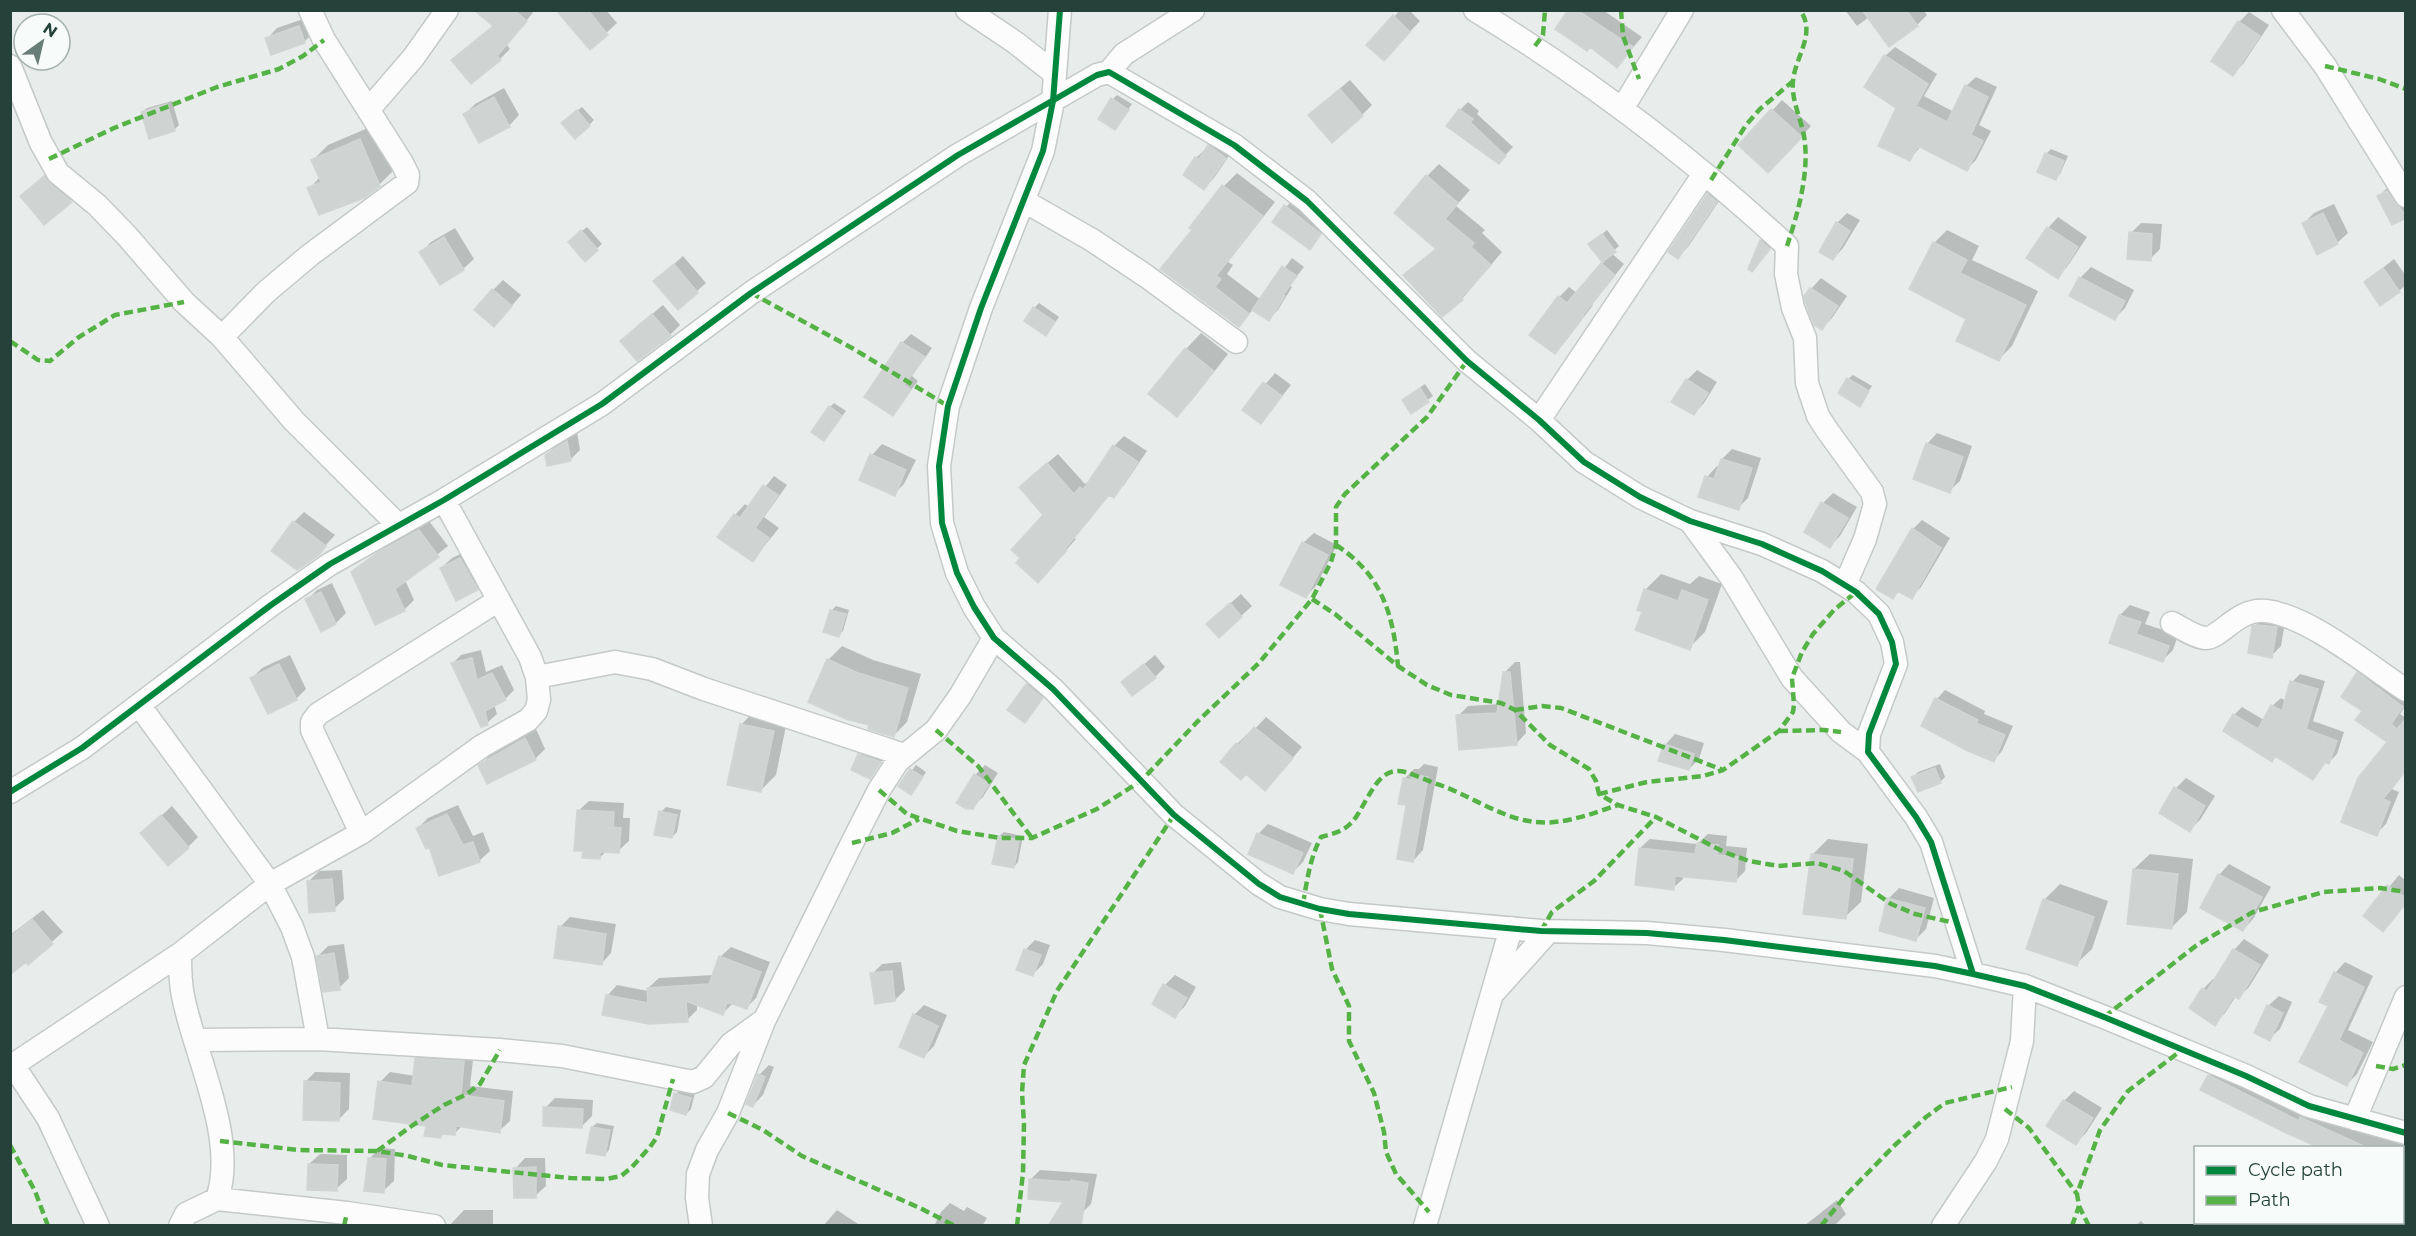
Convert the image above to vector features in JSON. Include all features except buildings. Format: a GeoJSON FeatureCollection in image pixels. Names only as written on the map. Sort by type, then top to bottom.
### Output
{"type":"FeatureCollection","features":[{"type":"Feature","properties":{"kind":"street"},"geometry":{"type":"LineString","coordinates":[[222,337],[266,292],[310,255],[407,183],[408,175],[369,110],[353,89],[324,40],[310,10]]}},
{"type":"Feature","properties":{"kind":"street"},"geometry":{"type":"LineString","coordinates":[[369,110],[413,58],[447,10]]}},
{"type":"Feature","properties":{"kind":"street"},"geometry":{"type":"LineString","coordinates":[[968,10],[1054,73]]}},
{"type":"Feature","properties":{"kind":"street"},"geometry":{"type":"LineString","coordinates":[[1060,10],[1053,101],[1043,152],[981,308],[948,406],[939,466],[942,524],[957,573],[974,607],[994,638],[1062,698],[1174,815],[1259,884],[1280,897],[1320,909],[1349,914],[1549,931],[1647,933],[1724,939],[1935,966],[2025,986],[2194,1053],[2309,1106],[2406,1133]]}},
{"type":"Feature","properties":{"kind":"street"},"geometry":{"type":"LineString","coordinates":[[10,792],[20,775],[82,748],[271,605],[330,564],[444,500],[602,404],[751,292],[958,155],[1031,111],[1097,75],[1109,72],[1124,54],[1193,10]]}},
{"type":"Feature","properties":{"kind":"street"},"geometry":{"type":"LineString","coordinates":[[1475,10],[1535,46],[1622,109],[1704,174],[1787,246],[1786,274],[1793,308],[1805,338],[1807,383],[1818,416],[1872,492],[1875,504],[1865,538],[1845,585]]}},
{"type":"Feature","properties":{"kind":"street"},"geometry":{"type":"LineString","coordinates":[[1622,109],[1682,10]]}},
{"type":"Feature","properties":{"kind":"street"},"geometry":{"type":"LineString","coordinates":[[2283,10],[2325,66],[2406,196]]}},
{"type":"Feature","properties":{"kind":"street"},"geometry":{"type":"LineString","coordinates":[[10,66],[40,143],[58,173],[97,205],[184,302],[222,337],[294,421],[398,525]]}},
{"type":"Feature","properties":{"kind":"street"},"geometry":{"type":"LineString","coordinates":[[1109,72],[1233,145],[1308,201],[1467,361],[1539,420],[1584,462],[1640,497],[1690,521],[1762,544],[1822,571],[1856,592],[1879,614],[1892,642],[1896,664],[1869,734],[1868,752]]}},
{"type":"Feature","properties":{"kind":"street"},"geometry":{"type":"LineString","coordinates":[[1539,420],[1704,174]]}},
{"type":"Feature","properties":{"kind":"street"},"geometry":{"type":"LineString","coordinates":[[1024,201],[1092,240],[1146,276],[1236,342]]}},
{"type":"Feature","properties":{"kind":"street"},"geometry":{"type":"LineString","coordinates":[[98,1226],[48,1118],[12,1066],[180,954],[270,884],[361,833],[482,746],[528,720],[536,711],[539,700],[537,677],[530,657],[444,500]]}},
{"type":"Feature","properties":{"kind":"street"},"geometry":{"type":"LineString","coordinates":[[1690,521],[1731,577],[1792,678],[1841,732],[1868,752],[1916,817],[1930,842],[1973,974]]}},
{"type":"Feature","properties":{"kind":"street"},"geometry":{"type":"LineString","coordinates":[[361,833],[312,730],[312,722],[318,714],[499,600]]}},
{"type":"Feature","properties":{"kind":"street"},"geometry":{"type":"LineString","coordinates":[[2172,623],[2206,638],[2213,637],[2229,623],[2250,612],[2265,610],[2287,616],[2312,628],[2406,690]]}},
{"type":"Feature","properties":{"kind":"street"},"geometry":{"type":"LineString","coordinates":[[701,1226],[697,1198],[698,1174],[707,1150],[728,1113],[764,1021],[879,790],[897,760],[936,730],[960,696],[994,638]]}},
{"type":"Feature","properties":{"kind":"street"},"geometry":{"type":"LineString","coordinates":[[537,677],[615,662],[652,669],[704,689],[904,755]]}},
{"type":"Feature","properties":{"kind":"street"},"geometry":{"type":"LineString","coordinates":[[139,705],[270,884],[292,927],[303,957],[318,1039]]}},
{"type":"Feature","properties":{"kind":"street"},"geometry":{"type":"LineString","coordinates":[[1425,1226],[1511,928]]}},
{"type":"Feature","properties":{"kind":"street"},"geometry":{"type":"LineString","coordinates":[[1491,996],[1549,931]]}},
{"type":"Feature","properties":{"kind":"street"},"geometry":{"type":"LineString","coordinates":[[180,954],[183,997],[209,1080],[220,1141],[223,1173],[217,1199]]}},
{"type":"Feature","properties":{"kind":"street"},"geometry":{"type":"LineString","coordinates":[[1943,1226],[1986,1161],[1997,1139],[2022,1041],[2025,986]]}},
{"type":"Feature","properties":{"kind":"street"},"geometry":{"type":"LineString","coordinates":[[2355,1119],[2406,997]]}},
{"type":"Feature","properties":{"kind":"street"},"geometry":{"type":"LineString","coordinates":[[196,1040],[318,1039],[500,1050],[552,1055],[693,1082],[704,1077],[731,1044],[764,1021]]}},
{"type":"Feature","properties":{"kind":"street"},"geometry":{"type":"LineString","coordinates":[[180,1226],[186,1214],[217,1199],[347,1213],[434,1226]]}},
{"type":"Feature","properties":{"kind":"marked path"},"geometry":{"type":"LineString","coordinates":[[1535,46],[1543,35],[1545,10]]}},
{"type":"Feature","properties":{"kind":"marked path"},"geometry":{"type":"LineString","coordinates":[[1621,10],[1623,36],[1639,79]]}},
{"type":"Feature","properties":{"kind":"marked path"},"geometry":{"type":"LineString","coordinates":[[1787,246],[1799,206],[1805,163],[1804,136],[1793,88],[1795,72],[1806,36],[1805,19],[1800,10]]}},
{"type":"Feature","properties":{"kind":"marked path"},"geometry":{"type":"LineString","coordinates":[[49,159],[114,128],[217,87],[279,69],[303,56],[324,40]]}},
{"type":"Feature","properties":{"kind":"marked path"},"geometry":{"type":"LineString","coordinates":[[2325,66],[2379,79],[2406,89]]}},
{"type":"Feature","properties":{"kind":"marked path"},"geometry":{"type":"LineString","coordinates":[[1711,180],[1746,125],[1760,109],[1792,82]]}},
{"type":"Feature","properties":{"kind":"marked path"},"geometry":{"type":"LineString","coordinates":[[751,293],[852,348],[948,406]]}},
{"type":"Feature","properties":{"kind":"marked path"},"geometry":{"type":"LineString","coordinates":[[10,341],[38,360],[50,361],[79,337],[115,315],[184,302]]}},
{"type":"Feature","properties":{"kind":"marked path"},"geometry":{"type":"LineString","coordinates":[[879,790],[907,814],[957,831],[1001,838],[1032,838],[1097,809],[1141,781],[1197,722],[1259,663],[1312,599],[1331,562],[1336,545],[1336,507],[1345,494],[1427,417],[1467,361]]}},
{"type":"Feature","properties":{"kind":"marked path"},"geometry":{"type":"LineString","coordinates":[[1336,545],[1352,557],[1375,582],[1393,629],[1398,666]]}},
{"type":"Feature","properties":{"kind":"marked path"},"geometry":{"type":"LineString","coordinates":[[1599,794],[1647,782],[1703,776],[1723,770],[1779,731],[1793,712],[1792,678],[1802,652],[1813,634],[1834,610],[1856,592]]}},
{"type":"Feature","properties":{"kind":"marked path"},"geometry":{"type":"LineString","coordinates":[[1312,599],[1335,614],[1398,666],[1427,685],[1451,695],[1501,703],[1515,710],[1550,745],[1589,769],[1596,781],[1599,794],[1618,805],[1656,817],[1724,852],[1749,861],[1778,866],[1817,863],[1844,871],[1891,904],[1915,914],[1955,923]]}},
{"type":"Feature","properties":{"kind":"marked path"},"geometry":{"type":"LineString","coordinates":[[1515,710],[1542,706],[1561,708],[1723,770]]}},
{"type":"Feature","properties":{"kind":"marked path"},"geometry":{"type":"LineString","coordinates":[[936,730],[978,766],[1032,838]]}},
{"type":"Feature","properties":{"kind":"marked path"},"geometry":{"type":"LineString","coordinates":[[1779,731],[1841,732]]}},
{"type":"Feature","properties":{"kind":"marked path"},"geometry":{"type":"LineString","coordinates":[[1303,904],[1312,861],[1321,837],[1347,827],[1376,785],[1389,773],[1401,771],[1412,774],[1507,815],[1529,821],[1563,821],[1618,805]]}},
{"type":"Feature","properties":{"kind":"marked path"},"geometry":{"type":"LineString","coordinates":[[1017,1226],[1023,1173],[1024,1065],[1057,991],[1174,815]]}},
{"type":"Feature","properties":{"kind":"marked path"},"geometry":{"type":"LineString","coordinates":[[1541,931],[1552,912],[1594,881],[1656,817]]}},
{"type":"Feature","properties":{"kind":"marked path"},"geometry":{"type":"LineString","coordinates":[[852,843],[892,833],[919,819]]}},
{"type":"Feature","properties":{"kind":"marked path"},"geometry":{"type":"LineString","coordinates":[[2104,1017],[2197,945],[2253,912],[2324,892],[2380,888],[2406,892]]}},
{"type":"Feature","properties":{"kind":"marked path"},"geometry":{"type":"LineString","coordinates":[[1320,909],[1332,969],[1349,1006],[1349,1041],[1374,1093],[1384,1132],[1386,1152],[1396,1174],[1429,1212]]}},
{"type":"Feature","properties":{"kind":"marked path"},"geometry":{"type":"LineString","coordinates":[[2089,1226],[2079,1206],[2077,1194],[2100,1130],[2128,1091],[2183,1049]]}},
{"type":"Feature","properties":{"kind":"marked path"},"geometry":{"type":"LineString","coordinates":[[377,1151],[413,1125],[480,1084],[500,1050]]}},
{"type":"Feature","properties":{"kind":"marked path"},"geometry":{"type":"LineString","coordinates":[[2376,1066],[2393,1069],[2406,1065]]}},
{"type":"Feature","properties":{"kind":"marked path"},"geometry":{"type":"LineString","coordinates":[[220,1141],[299,1150],[377,1151],[442,1165],[570,1178],[606,1179],[621,1176],[632,1167],[657,1137],[673,1079]]}},
{"type":"Feature","properties":{"kind":"marked path"},"geometry":{"type":"LineString","coordinates":[[1821,1226],[1847,1194],[1895,1145],[1945,1103],[2012,1087]]}},
{"type":"Feature","properties":{"kind":"marked path"},"geometry":{"type":"LineString","coordinates":[[2005,1109],[2029,1128],[2077,1194]]}},
{"type":"Feature","properties":{"kind":"marked path"},"geometry":{"type":"LineString","coordinates":[[728,1113],[763,1130],[802,1156],[920,1208],[955,1226]]}},
{"type":"Feature","properties":{"kind":"marked path"},"geometry":{"type":"LineString","coordinates":[[10,1145],[35,1191],[48,1226]]}},
{"type":"Feature","properties":{"kind":"marked path"},"geometry":{"type":"LineString","coordinates":[[2072,1226],[2079,1206]]}},
{"type":"Feature","properties":{"kind":"marked path"},"geometry":{"type":"LineString","coordinates":[[344,1226],[347,1213]]}},
{"type":"Feature","properties":{"kind":"cycle path"},"geometry":{"type":"LineString","coordinates":[[1060,10],[1053,101],[1043,151],[981,308],[948,406],[939,466],[942,523],[957,573],[974,607],[994,638],[1053,689],[1174,815],[1259,884],[1280,897],[1320,909],[1349,914],[1541,931],[1647,933],[1724,940],[1935,966],[2025,986],[2246,1076],[2309,1106],[2406,1133]]}},
{"type":"Feature","properties":{"kind":"cycle path"},"geometry":{"type":"LineString","coordinates":[[10,792],[82,748],[271,605],[330,564],[444,500],[602,404],[751,293],[958,155],[1097,75],[1109,72],[1234,145],[1307,201],[1467,361],[1539,420],[1584,462],[1640,497],[1690,521],[1762,544],[1822,571],[1856,592],[1879,614],[1892,642],[1896,664],[1869,734],[1868,752],[1916,817],[1931,842],[1973,974]]}}]}
